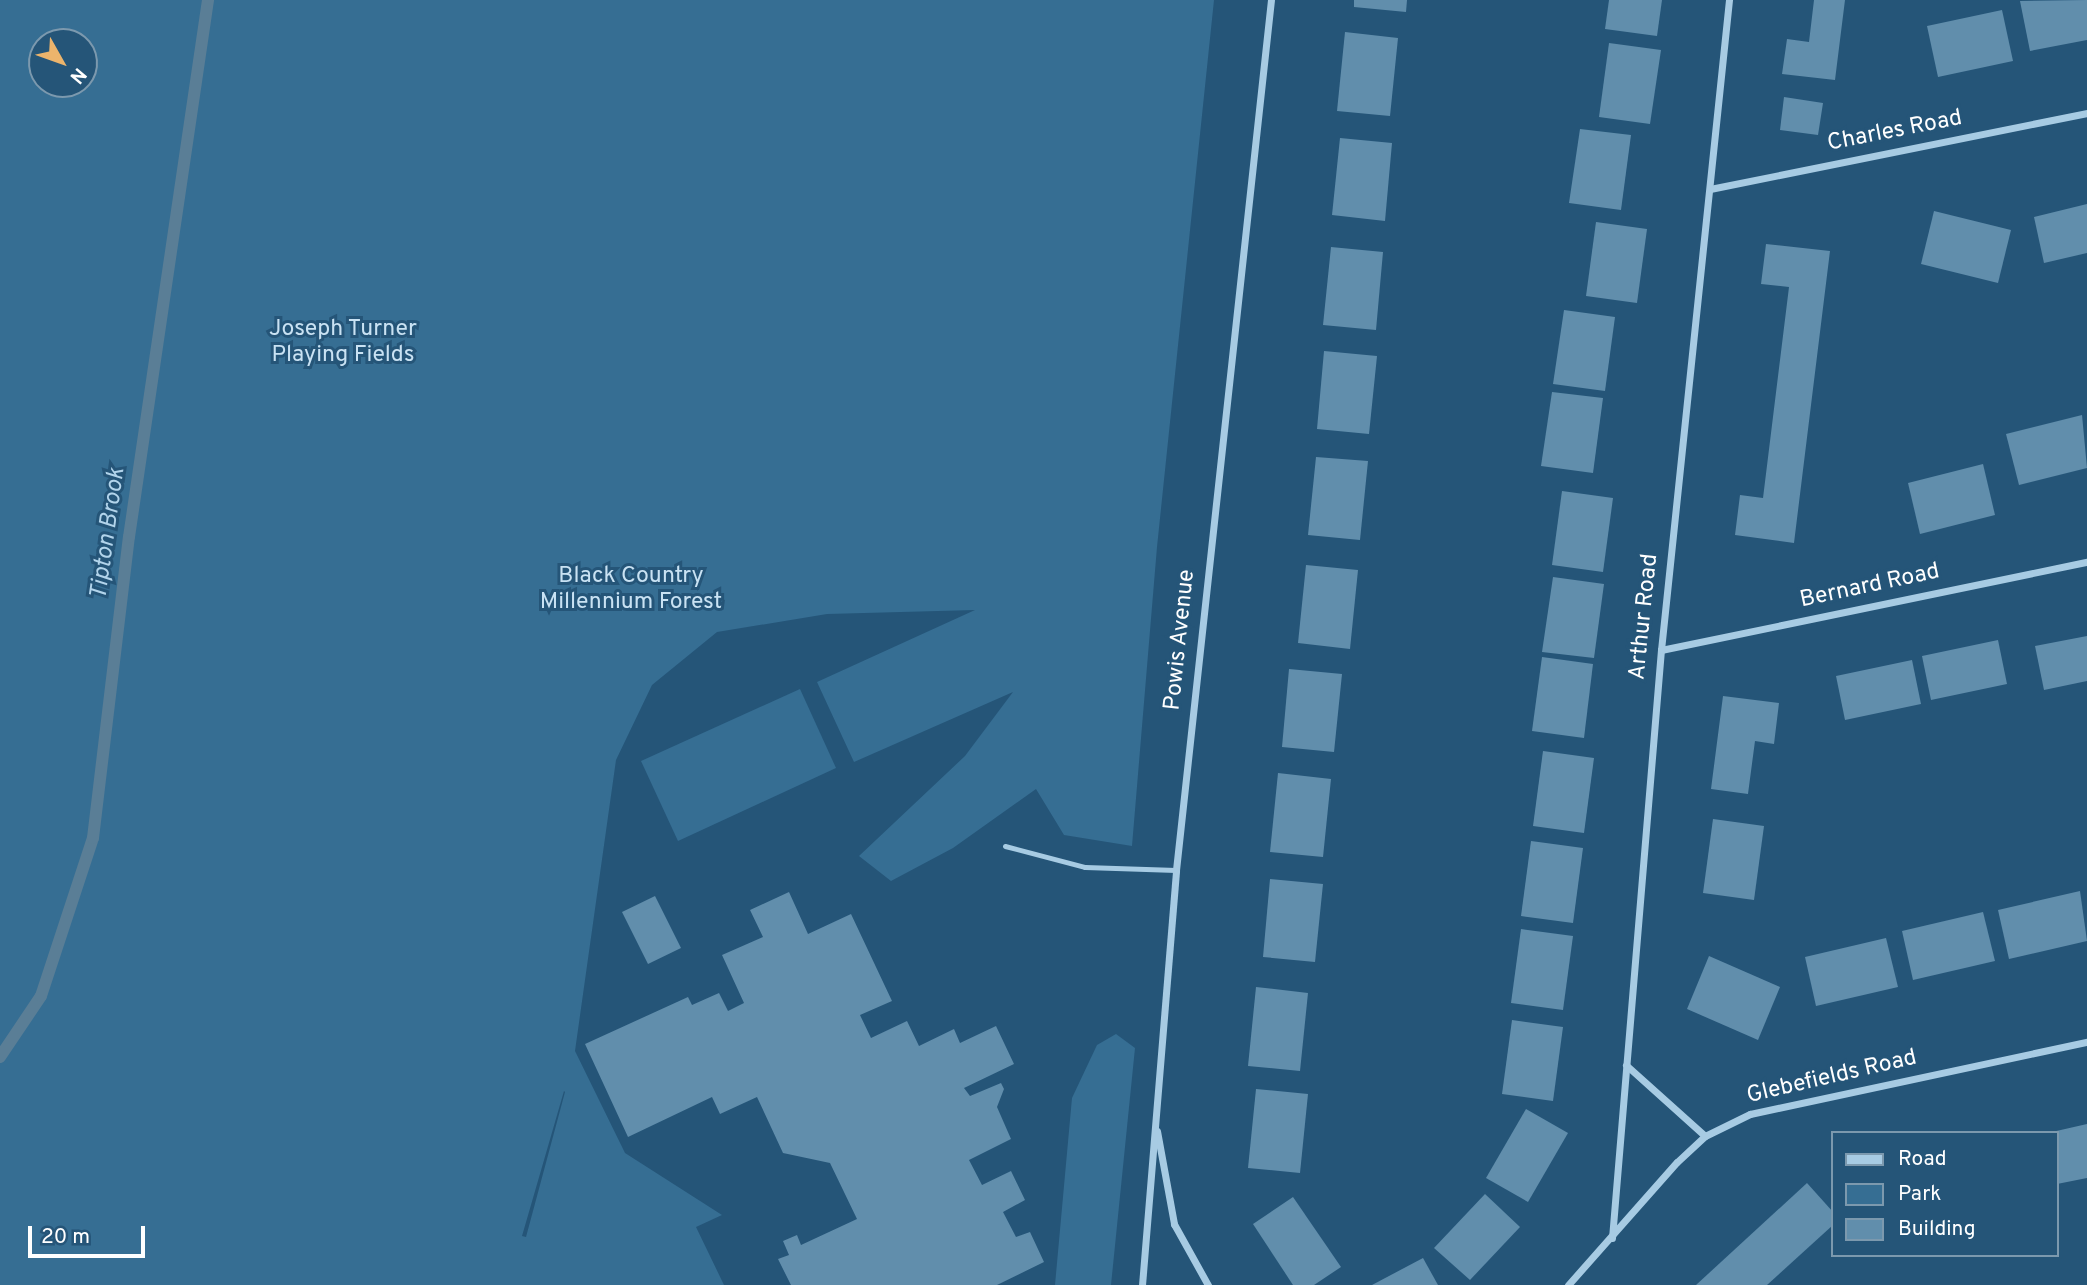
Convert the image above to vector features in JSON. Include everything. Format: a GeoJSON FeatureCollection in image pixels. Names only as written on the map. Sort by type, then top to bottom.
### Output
{"type":"FeatureCollection","features":[{"type":"Feature","properties":{"kind":"street","name":"Powis Avenue"},"geometry":{"type":"LineString","coordinates":[[1142,1285],[1176,870],[1271,0]]}},
{"type":"Feature","properties":{"kind":"street","name":"Arthur Road"},"geometry":{"type":"LineString","coordinates":[[1612,1238],[1661,650],[1729,0]]}},
{"type":"Feature","properties":{"kind":"street","name":"Charles Road"},"geometry":{"type":"LineString","coordinates":[[1710,189],[2087,113]]}},
{"type":"Feature","properties":{"kind":"street","name":"Bernard Road"},"geometry":{"type":"LineString","coordinates":[[1661,650],[2087,562]]}},
{"type":"Feature","properties":{"kind":"street","name":"Glebefields Road"},"geometry":{"type":"LineString","coordinates":[[1568,1285],[1705,1136],[1750,1114],[2087,1042]]}},
{"type":"Feature","properties":{"kind":"street"},"geometry":{"type":"LineString","coordinates":[[1626,1065],[1705,1136]]}},
{"type":"Feature","properties":{"kind":"street"},"geometry":{"type":"LineString","coordinates":[[1155,1120],[1174,1224],[1208,1285]]}},
{"type":"Feature","properties":{"kind":"lane"},"geometry":{"type":"LineString","coordinates":[[1005,846],[1075,866],[1176,870]]}},
{"type":"Feature","properties":{"kind":"green space","name":"Joseph Turner Playing Fields"},"geometry":{"type":"Polygon","coordinates":[[[0,0],[1214,0],[1157,547],[1132,846],[1064,835],[1036,789],[953,848],[891,881],[859,856],[965,756],[1013,692],[854,762],[817,682],[975,610],[827,614],[717,632],[652,685],[616,760],[575,1051],[625,1153],[722,1215],[696,1227],[724,1285],[0,1285],[0,0]],[[564,1091],[522,1236],[526,1237],[564,1091]]]}},
{"type":"Feature","properties":{"kind":"green space"},"geometry":{"type":"Polygon","coordinates":[[[800,689],[836,768],[678,841],[641,761],[800,689]]]}},
{"type":"Feature","properties":{"kind":"green space"},"geometry":{"type":"Polygon","coordinates":[[[1116,1034],[1135,1048],[1111,1285],[1055,1285],[1072,1098],[1097,1045],[1116,1034]]]}},
{"type":"Feature","properties":{"kind":"building"},"geometry":{"type":"Polygon","coordinates":[[[1354,0],[1407,0],[1406,12],[1354,7],[1354,0]]]}},
{"type":"Feature","properties":{"kind":"building"},"geometry":{"type":"Polygon","coordinates":[[[1609,0],[1662,0],[1657,36],[1605,29],[1609,0]]]}},
{"type":"Feature","properties":{"kind":"building"},"geometry":{"type":"Polygon","coordinates":[[[1814,0],[1845,0],[1835,80],[1782,74],[1787,39],[1809,42],[1814,0]]]}},
{"type":"Feature","properties":{"kind":"building"},"geometry":{"type":"Polygon","coordinates":[[[2087,0],[2087,40],[2030,51],[2020,1],[2087,0]]]}},
{"type":"Feature","properties":{"kind":"building"},"geometry":{"type":"Polygon","coordinates":[[[2002,10],[2013,61],[1938,77],[1927,26],[2002,10]]]}},
{"type":"Feature","properties":{"kind":"building"},"geometry":{"type":"Polygon","coordinates":[[[1345,32],[1398,38],[1390,116],[1337,111],[1345,32]]]}},
{"type":"Feature","properties":{"kind":"building"},"geometry":{"type":"Polygon","coordinates":[[[1609,43],[1661,50],[1650,124],[1599,117],[1609,43]]]}},
{"type":"Feature","properties":{"kind":"building"},"geometry":{"type":"Polygon","coordinates":[[[1784,97],[1823,103],[1818,135],[1780,130],[1784,97]]]}},
{"type":"Feature","properties":{"kind":"building"},"geometry":{"type":"Polygon","coordinates":[[[1580,129],[1631,135],[1621,210],[1569,203],[1580,129]]]}},
{"type":"Feature","properties":{"kind":"building"},"geometry":{"type":"Polygon","coordinates":[[[1340,138],[1392,143],[1385,221],[1332,215],[1340,138]]]}},
{"type":"Feature","properties":{"kind":"building"},"geometry":{"type":"Polygon","coordinates":[[[2087,204],[2087,253],[2044,263],[2034,217],[2087,204]]]}},
{"type":"Feature","properties":{"kind":"building"},"geometry":{"type":"Polygon","coordinates":[[[1934,211],[2011,230],[1998,283],[1921,264],[1934,211]]]}},
{"type":"Feature","properties":{"kind":"building"},"geometry":{"type":"Polygon","coordinates":[[[1596,222],[1647,229],[1637,303],[1586,296],[1596,222]]]}},
{"type":"Feature","properties":{"kind":"building"},"geometry":{"type":"Polygon","coordinates":[[[1766,244],[1830,251],[1794,543],[1735,535],[1740,495],[1763,498],[1789,287],[1761,284],[1766,244]]]}},
{"type":"Feature","properties":{"kind":"building"},"geometry":{"type":"Polygon","coordinates":[[[1331,247],[1383,252],[1376,330],[1323,325],[1331,247]]]}},
{"type":"Feature","properties":{"kind":"building"},"geometry":{"type":"Polygon","coordinates":[[[1564,310],[1615,317],[1605,391],[1553,384],[1564,310]]]}},
{"type":"Feature","properties":{"kind":"building"},"geometry":{"type":"Polygon","coordinates":[[[1324,351],[1377,356],[1369,434],[1317,429],[1324,351]]]}},
{"type":"Feature","properties":{"kind":"building"},"geometry":{"type":"Polygon","coordinates":[[[1552,392],[1603,398],[1593,473],[1541,466],[1552,392]]]}},
{"type":"Feature","properties":{"kind":"building"},"geometry":{"type":"Polygon","coordinates":[[[2082,415],[2087,468],[2019,485],[2006,434],[2082,415]]]}},
{"type":"Feature","properties":{"kind":"building"},"geometry":{"type":"Polygon","coordinates":[[[1316,457],[1368,461],[1360,540],[1308,535],[1316,457]]]}},
{"type":"Feature","properties":{"kind":"building"},"geometry":{"type":"Polygon","coordinates":[[[1983,464],[1995,515],[1920,534],[1908,483],[1983,464]]]}},
{"type":"Feature","properties":{"kind":"building"},"geometry":{"type":"Polygon","coordinates":[[[1562,491],[1613,498],[1603,572],[1552,565],[1562,491]]]}},
{"type":"Feature","properties":{"kind":"building"},"geometry":{"type":"Polygon","coordinates":[[[1306,565],[1358,570],[1350,649],[1298,643],[1306,565]]]}},
{"type":"Feature","properties":{"kind":"building"},"geometry":{"type":"Polygon","coordinates":[[[1553,577],[1604,584],[1594,658],[1542,652],[1553,577]]]}},
{"type":"Feature","properties":{"kind":"building"},"geometry":{"type":"Polygon","coordinates":[[[2087,636],[2087,681],[2044,690],[2035,646],[2087,636]]]}},
{"type":"Feature","properties":{"kind":"building"},"geometry":{"type":"Polygon","coordinates":[[[1998,640],[2007,684],[1931,700],[1922,656],[1998,640]]]}},
{"type":"Feature","properties":{"kind":"building"},"geometry":{"type":"Polygon","coordinates":[[[1542,657],[1593,664],[1584,738],[1532,731],[1542,657]]]}},
{"type":"Feature","properties":{"kind":"building"},"geometry":{"type":"Polygon","coordinates":[[[1912,660],[1921,704],[1845,720],[1836,676],[1912,660]]]}},
{"type":"Feature","properties":{"kind":"building"},"geometry":{"type":"Polygon","coordinates":[[[1289,669],[1342,674],[1334,752],[1282,747],[1289,669]]]}},
{"type":"Feature","properties":{"kind":"building"},"geometry":{"type":"Polygon","coordinates":[[[1723,696],[1779,703],[1774,744],[1755,741],[1748,794],[1711,789],[1723,696]]]}},
{"type":"Feature","properties":{"kind":"building"},"geometry":{"type":"Polygon","coordinates":[[[1543,751],[1594,758],[1584,833],[1533,826],[1543,751]]]}},
{"type":"Feature","properties":{"kind":"building"},"geometry":{"type":"Polygon","coordinates":[[[1278,773],[1331,779],[1323,857],[1270,852],[1278,773]]]}},
{"type":"Feature","properties":{"kind":"building"},"geometry":{"type":"Polygon","coordinates":[[[1713,819],[1764,826],[1754,900],[1703,893],[1713,819]]]}},
{"type":"Feature","properties":{"kind":"building"},"geometry":{"type":"Polygon","coordinates":[[[1531,841],[1583,848],[1573,923],[1521,916],[1531,841]]]}},
{"type":"Feature","properties":{"kind":"building"},"geometry":{"type":"Polygon","coordinates":[[[1270,879],[1323,884],[1315,962],[1263,957],[1270,879]]]}},
{"type":"Feature","properties":{"kind":"building"},"geometry":{"type":"Polygon","coordinates":[[[2080,891],[2087,941],[2009,959],[1998,910],[2080,891]]]}},
{"type":"Feature","properties":{"kind":"building"},"geometry":{"type":"Polygon","coordinates":[[[789,892],[808,934],[851,914],[892,1001],[860,1015],[871,1038],[907,1021],[919,1046],[954,1029],[960,1043],[996,1026],[1014,1064],[964,1088],[970,1096],[1001,1083],[1004,1089],[997,1107],[1011,1139],[969,1160],[982,1185],[1011,1171],[1025,1200],[1003,1212],[1016,1237],[1030,1232],[1044,1262],[997,1285],[791,1285],[778,1259],[789,1255],[783,1241],[797,1235],[801,1245],[857,1219],[830,1163],[783,1153],[757,1097],[720,1114],[712,1097],[628,1137],[585,1044],[688,997],[692,1005],[719,993],[728,1011],[744,1003],[722,955],[763,937],[750,910],[789,892]]]}},
{"type":"Feature","properties":{"kind":"building"},"geometry":{"type":"Polygon","coordinates":[[[655,896],[681,948],[648,964],[622,912],[655,896]]]}},
{"type":"Feature","properties":{"kind":"building"},"geometry":{"type":"Polygon","coordinates":[[[1983,912],[1995,961],[1913,980],[1902,931],[1983,912]]]}},
{"type":"Feature","properties":{"kind":"building"},"geometry":{"type":"Polygon","coordinates":[[[1521,929],[1573,936],[1563,1010],[1511,1003],[1521,929]]]}},
{"type":"Feature","properties":{"kind":"building"},"geometry":{"type":"Polygon","coordinates":[[[1886,938],[1898,987],[1816,1006],[1805,957],[1886,938]]]}},
{"type":"Feature","properties":{"kind":"building"},"geometry":{"type":"Polygon","coordinates":[[[1709,956],[1780,987],[1758,1040],[1687,1009],[1709,956]]]}},
{"type":"Feature","properties":{"kind":"building"},"geometry":{"type":"Polygon","coordinates":[[[1256,987],[1308,993],[1300,1071],[1248,1066],[1256,987]]]}},
{"type":"Feature","properties":{"kind":"building"},"geometry":{"type":"Polygon","coordinates":[[[1512,1020],[1563,1027],[1553,1101],[1502,1094],[1512,1020]]]}},
{"type":"Feature","properties":{"kind":"building"},"geometry":{"type":"Polygon","coordinates":[[[1256,1089],[1308,1094],[1300,1173],[1248,1168],[1256,1089]]]}},
{"type":"Feature","properties":{"kind":"building"},"geometry":{"type":"Polygon","coordinates":[[[1526,1109],[1568,1133],[1528,1202],[1486,1178],[1526,1109]]]}},
{"type":"Feature","properties":{"kind":"building"},"geometry":{"type":"Polygon","coordinates":[[[2087,1124],[2087,1178],[2059,1184],[2059,1131],[2056,1131],[2087,1124]]]}},
{"type":"Feature","properties":{"kind":"building"},"geometry":{"type":"Polygon","coordinates":[[[1807,1183],[1832,1211],[1832,1226],[1767,1285],[1696,1285],[1807,1183]]]}},
{"type":"Feature","properties":{"kind":"building"},"geometry":{"type":"Polygon","coordinates":[[[1485,1194],[1520,1227],[1470,1280],[1434,1248],[1485,1194]]]}},
{"type":"Feature","properties":{"kind":"building"},"geometry":{"type":"Polygon","coordinates":[[[1293,1197],[1341,1267],[1314,1285],[1293,1285],[1253,1224],[1293,1197]]]}},
{"type":"Feature","properties":{"kind":"building"},"geometry":{"type":"Polygon","coordinates":[[[1423,1258],[1438,1285],[1372,1285],[1423,1258]]]}},
{"type":"Feature","properties":{"kind":"waterway","name":"Tipton Brook"},"geometry":{"type":"LineString","coordinates":[[0,1057],[41,996],[93,838],[129,537],[208,0]]}},
{"type":"Feature","properties":{"kind":"park label","name":"Black Country Millennium Forest"},"geometry":{"type":"Point","coordinates":[631,590]}}]}
